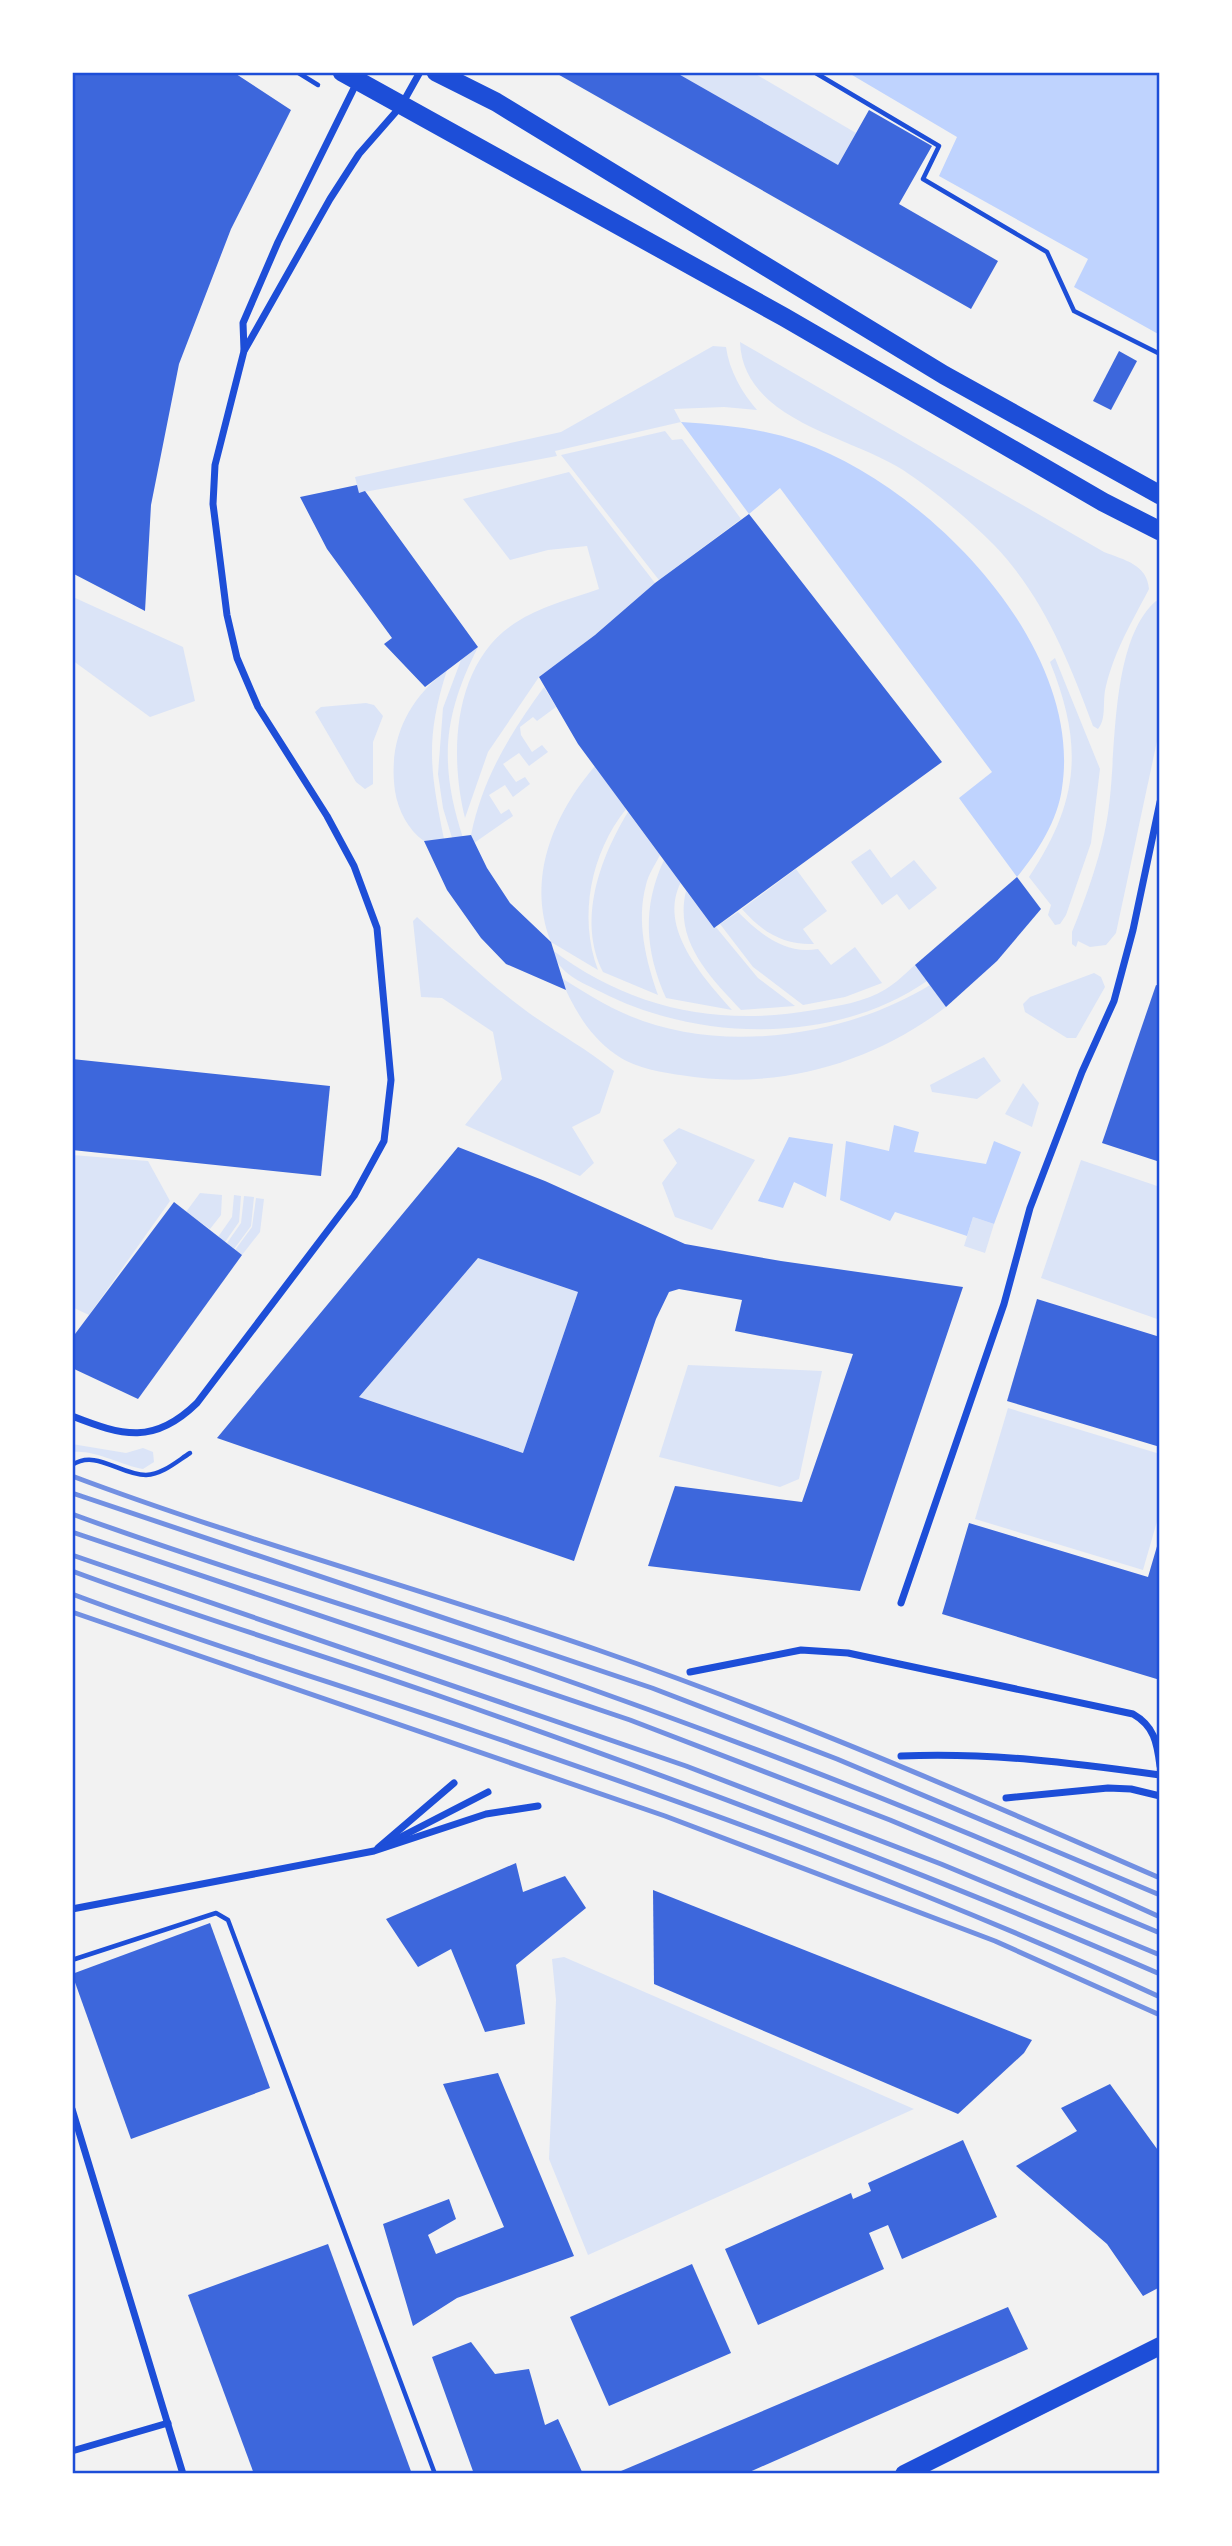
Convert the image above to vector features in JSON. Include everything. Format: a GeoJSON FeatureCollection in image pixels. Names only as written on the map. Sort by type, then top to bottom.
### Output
{"type":"FeatureCollection","features":[{"type":"Feature","properties":{"kind":"highway"},"geometry":{"type":"LineString","coordinates":[[436,72],[496,102],[944,375],[1160,495]]}},
{"type":"Feature","properties":{"kind":"highway"},"geometry":{"type":"LineString","coordinates":[[354,75],[401,106],[774,311],[1114,509],[1160,531]]}},
{"type":"Feature","properties":{"kind":"main road"},"geometry":{"type":"LineString","coordinates":[[904,2474],[1160,2346]]}},
{"type":"Feature","properties":{"kind":"street"},"geometry":{"type":"LineString","coordinates":[[72,1416],[122,1433],[146,1433],[170,1426],[183,1417],[197,1403],[355,1196],[384,1141],[391,1080],[377,928],[344,847],[258,707],[237,658],[215,542],[215,465],[244,351],[353,163],[401,106],[421,72]]}},
{"type":"Feature","properties":{"kind":"street"},"geometry":{"type":"LineString","coordinates":[[244,351],[243,323],[354,75]]}},
{"type":"Feature","properties":{"kind":"street"},"geometry":{"type":"LineString","coordinates":[[901,1603],[1004,1304],[1030,1208],[1082,1073],[1114,1001],[1133,930],[1160,802]]}},
{"type":"Feature","properties":{"kind":"street"},"geometry":{"type":"LineString","coordinates":[[690,1672],[801,1650],[848,1653],[1133,1714],[1147,1722],[1156,1738],[1160,1766]]}},
{"type":"Feature","properties":{"kind":"street"},"geometry":{"type":"LineString","coordinates":[[901,1756],[943,1754],[1067,1762],[1160,1775]]}},
{"type":"Feature","properties":{"kind":"street"},"geometry":{"type":"LineString","coordinates":[[374,1851],[454,1783]]}},
{"type":"Feature","properties":{"kind":"street"},"geometry":{"type":"LineString","coordinates":[[1006,1798],[1108,1788],[1131,1789],[1160,1796]]}},
{"type":"Feature","properties":{"kind":"street"},"geometry":{"type":"LineString","coordinates":[[374,1851],[488,1792]]}},
{"type":"Feature","properties":{"kind":"street"},"geometry":{"type":"LineString","coordinates":[[72,1909],[374,1851],[486,1814],[538,1806]]}},
{"type":"Feature","properties":{"kind":"street"},"geometry":{"type":"LineString","coordinates":[[72,2109],[183,2474]]}},
{"type":"Feature","properties":{"kind":"street"},"geometry":{"type":"LineString","coordinates":[[72,2451],[168,2423]]}},
{"type":"Feature","properties":{"kind":"path"},"geometry":{"type":"LineString","coordinates":[[297,72],[314,82]]}},
{"type":"Feature","properties":{"kind":"path"},"geometry":{"type":"LineString","coordinates":[[814,72],[939,146],[923,179],[1047,252],[1074,311],[1160,354]]}},
{"type":"Feature","properties":{"kind":"path"},"geometry":{"type":"LineString","coordinates":[[72,1465],[80,1460],[91,1459],[144,1475],[165,1471],[190,1453]]}},
{"type":"Feature","properties":{"kind":"path"},"geometry":{"type":"LineString","coordinates":[[72,1960],[216,1913],[228,1920],[435,2474]]}},
{"type":"Feature","properties":{"kind":"shaded area"},"geometry":{"type":"Polygon","coordinates":[[[675,72],[752,72],[856,133],[838,165],[675,72]]]}},
{"type":"Feature","properties":{"kind":"shaded area"},"geometry":{"type":"Polygon","coordinates":[[[740,342],[1104,552],[1139,568],[1149,589],[1114,659],[1098,729],[1093,726],[1064,654],[1041,608],[994,545],[950,505],[903,470],[803,423],[779,408],[759,391],[746,369],[740,342]]]}},
{"type":"Feature","properties":{"kind":"shaded area"},"geometry":{"type":"Polygon","coordinates":[[[713,346],[726,347],[737,381],[757,410],[724,407],[674,409],[681,422],[555,451],[557,456],[359,493],[355,477],[561,432],[713,346]]]}},
{"type":"Feature","properties":{"kind":"shaded area"},"geometry":{"type":"Polygon","coordinates":[[[665,431],[672,440],[682,439],[741,519],[659,580],[561,455],[665,431]]]}},
{"type":"Feature","properties":{"kind":"shaded area"},"geometry":{"type":"Polygon","coordinates":[[[569,472],[655,583],[595,635],[539,677],[488,752],[465,818],[457,766],[457,739],[468,685],[479,661],[494,640],[525,617],[545,607],[599,589],[587,546],[548,550],[510,560],[463,499],[569,472]]]}},
{"type":"Feature","properties":{"kind":"shaded area"},"geometry":{"type":"Polygon","coordinates":[[[73,597],[183,647],[195,701],[150,717],[72,660],[73,597]]]}},
{"type":"Feature","properties":{"kind":"shaded area"},"geometry":{"type":"Polygon","coordinates":[[[1156,601],[1160,602],[1160,727],[1116,933],[1106,945],[1090,947],[1078,941],[1076,947],[1072,944],[1072,932],[1093,874],[1106,827],[1123,671],[1130,644],[1141,620],[1156,601]]]}},
{"type":"Feature","properties":{"kind":"shaded area"},"geometry":{"type":"Polygon","coordinates":[[[478,647],[458,696],[448,741],[450,787],[463,838],[452,838],[443,808],[438,774],[443,708],[461,660],[478,647]]]}},
{"type":"Feature","properties":{"kind":"shaded area"},"geometry":{"type":"Polygon","coordinates":[[[1055,658],[1100,769],[1091,843],[1066,915],[1060,924],[1055,925],[1048,915],[1051,905],[1029,877],[1058,824],[1067,798],[1071,773],[1068,720],[1050,662],[1055,658]]]}},
{"type":"Feature","properties":{"kind":"shaded area"},"geometry":{"type":"Polygon","coordinates":[[[447,670],[435,716],[432,754],[435,793],[444,839],[424,841],[409,825],[399,805],[395,791],[395,755],[403,723],[411,708],[447,670]]]}},
{"type":"Feature","properties":{"kind":"shaded area"},"geometry":{"type":"Polygon","coordinates":[[[544,687],[556,707],[537,721],[533,717],[520,727],[521,735],[532,752],[542,745],[548,752],[529,766],[519,753],[503,764],[516,782],[525,777],[530,784],[513,797],[505,785],[489,795],[501,814],[509,809],[513,816],[474,843],[471,835],[490,775],[509,739],[544,687]]]}},
{"type":"Feature","properties":{"kind":"shaded area"},"geometry":{"type":"Polygon","coordinates":[[[366,703],[374,705],[383,716],[373,742],[373,784],[365,789],[356,782],[315,712],[321,707],[366,703]]]}},
{"type":"Feature","properties":{"kind":"shaded area"},"geometry":{"type":"Polygon","coordinates":[[[595,766],[626,809],[604,845],[591,886],[589,928],[598,970],[551,942],[544,918],[542,894],[543,871],[556,826],[580,785],[595,766]]]}},
{"type":"Feature","properties":{"kind":"shaded area"},"geometry":{"type":"Polygon","coordinates":[[[628,812],[660,855],[647,881],[642,913],[646,955],[658,995],[603,972],[595,952],[592,911],[595,890],[609,849],[628,812]]]}},
{"type":"Feature","properties":{"kind":"shaded area"},"geometry":{"type":"Polygon","coordinates":[[[870,849],[891,878],[914,860],[937,888],[909,910],[897,894],[882,905],[851,862],[870,849]]]}},
{"type":"Feature","properties":{"kind":"shaded area"},"geometry":{"type":"Polygon","coordinates":[[[664,860],[681,882],[675,899],[679,934],[697,968],[732,1010],[666,998],[654,963],[649,929],[652,895],[664,860]]]}},
{"type":"Feature","properties":{"kind":"shaded area"},"geometry":{"type":"Polygon","coordinates":[[[796,869],[827,911],[803,929],[814,944],[792,942],[774,936],[742,909],[796,869]]]}},
{"type":"Feature","properties":{"kind":"shaded area"},"geometry":{"type":"Polygon","coordinates":[[[686,891],[758,978],[795,1006],[741,1010],[706,971],[690,942],[685,926],[686,891]]]}},
{"type":"Feature","properties":{"kind":"shaded area"},"geometry":{"type":"Polygon","coordinates":[[[738,912],[764,935],[784,946],[818,949],[831,965],[855,947],[882,983],[845,997],[803,1005],[753,967],[720,924],[738,912]]]}},
{"type":"Feature","properties":{"kind":"shaded area"},"geometry":{"type":"Polygon","coordinates":[[[417,917],[514,1002],[614,1071],[600,1113],[572,1127],[594,1163],[580,1176],[465,1125],[502,1079],[493,1032],[442,998],[421,997],[413,921],[417,917]]]}},
{"type":"Feature","properties":{"kind":"shaded area"},"geometry":{"type":"Polygon","coordinates":[[[551,949],[581,970],[612,986],[644,999],[709,1014],[778,1015],[851,1003],[886,989],[915,965],[927,981],[891,1002],[851,1017],[809,1026],[766,1029],[723,1027],[680,1020],[639,1009],[601,992],[565,971],[551,949]]]}},
{"type":"Feature","properties":{"kind":"shaded area"},"geometry":{"type":"Polygon","coordinates":[[[1094,973],[1101,977],[1105,987],[1076,1038],[1067,1038],[1025,1012],[1023,1004],[1030,997],[1094,973]]]}},
{"type":"Feature","properties":{"kind":"shaded area"},"geometry":{"type":"Polygon","coordinates":[[[560,977],[630,1016],[666,1028],[704,1035],[744,1037],[823,1028],[897,1003],[930,985],[946,1007],[885,1044],[820,1069],[786,1076],[716,1079],[655,1070],[622,1059],[589,1029],[560,977]]]}},
{"type":"Feature","properties":{"kind":"shaded area"},"geometry":{"type":"Polygon","coordinates":[[[984,1057],[1001,1081],[977,1099],[932,1092],[930,1085],[984,1057]]]}},
{"type":"Feature","properties":{"kind":"shaded area"},"geometry":{"type":"Polygon","coordinates":[[[1023,1083],[1039,1103],[1032,1127],[1005,1114],[1023,1083]]]}},
{"type":"Feature","properties":{"kind":"shaded area"},"geometry":{"type":"Polygon","coordinates":[[[679,1128],[755,1160],[712,1230],[675,1217],[662,1183],[677,1163],[663,1140],[679,1128]]]}},
{"type":"Feature","properties":{"kind":"shaded area"},"geometry":{"type":"Polygon","coordinates":[[[72,1155],[148,1161],[170,1201],[89,1315],[72,1307],[72,1155]]]}},
{"type":"Feature","properties":{"kind":"shaded area"},"geometry":{"type":"Polygon","coordinates":[[[1081,1160],[1160,1187],[1160,1320],[1041,1278],[1081,1160]]]}},
{"type":"Feature","properties":{"kind":"shaded area"},"geometry":{"type":"Polygon","coordinates":[[[200,1193],[222,1195],[221,1215],[210,1229],[186,1212],[200,1193]]]}},
{"type":"Feature","properties":{"kind":"shaded area"},"geometry":{"type":"Polygon","coordinates":[[[234,1195],[241,1196],[239,1222],[225,1242],[218,1237],[232,1217],[234,1195]]]}},
{"type":"Feature","properties":{"kind":"shaded area"},"geometry":{"type":"Polygon","coordinates":[[[244,1196],[254,1197],[251,1226],[234,1249],[227,1243],[241,1223],[244,1196]]]}},
{"type":"Feature","properties":{"kind":"shaded area"},"geometry":{"type":"Polygon","coordinates":[[[256,1198],[264,1199],[260,1232],[242,1255],[235,1250],[252,1227],[256,1198]]]}},
{"type":"Feature","properties":{"kind":"shaded area"},"geometry":{"type":"Polygon","coordinates":[[[973,1217],[994,1224],[985,1253],[964,1246],[973,1217]]]}},
{"type":"Feature","properties":{"kind":"shaded area"},"geometry":{"type":"Polygon","coordinates":[[[478,1258],[578,1292],[523,1453],[359,1397],[478,1258]]]}},
{"type":"Feature","properties":{"kind":"shaded area"},"geometry":{"type":"Polygon","coordinates":[[[688,1365],[822,1371],[799,1479],[780,1487],[659,1457],[688,1365]]]}},
{"type":"Feature","properties":{"kind":"shaded area"},"geometry":{"type":"Polygon","coordinates":[[[1008,1408],[1160,1454],[1160,1511],[1143,1570],[975,1519],[1008,1408]]]}},
{"type":"Feature","properties":{"kind":"shaded area"},"geometry":{"type":"Polygon","coordinates":[[[72,1444],[126,1453],[143,1448],[153,1452],[154,1462],[143,1469],[89,1453],[72,1452],[72,1444]]]}},
{"type":"Feature","properties":{"kind":"shaded area"},"geometry":{"type":"Polygon","coordinates":[[[564,1957],[914,2109],[588,2255],[549,2159],[556,2000],[552,1959],[564,1957]]]}},
{"type":"Feature","properties":{"kind":"water"},"geometry":{"type":"Polygon","coordinates":[[[847,72],[1160,72],[1160,335],[1074,287],[1088,259],[939,176],[957,137],[847,72]]]}},
{"type":"Feature","properties":{"kind":"water"},"geometry":{"type":"Polygon","coordinates":[[[681,422],[772,433],[801,442],[849,464],[898,495],[945,533],[987,578],[1022,627],[1048,680],[1062,734],[1060,800],[1039,847],[1017,877],[959,798],[992,772],[780,488],[749,514],[681,422]]]}},
{"type":"Feature","properties":{"kind":"water"},"geometry":{"type":"Polygon","coordinates":[[[894,1125],[919,1132],[914,1152],[986,1164],[994,1141],[1021,1152],[994,1224],[973,1217],[967,1236],[895,1212],[890,1221],[840,1200],[846,1141],[889,1151],[894,1125]]]}},
{"type":"Feature","properties":{"kind":"water"},"geometry":{"type":"Polygon","coordinates":[[[789,1137],[833,1144],[826,1197],[794,1182],[783,1208],[758,1201],[789,1137]]]}},
{"type":"Feature","properties":{"kind":"building"},"geometry":{"type":"Polygon","coordinates":[[[72,72],[233,72],[291,110],[231,229],[179,364],[151,505],[145,611],[72,573],[72,72]]]}},
{"type":"Feature","properties":{"kind":"building"},"geometry":{"type":"Polygon","coordinates":[[[554,72],[675,72],[838,165],[869,110],[932,146],[899,204],[998,261],[971,309],[554,72]]]}},
{"type":"Feature","properties":{"kind":"building"},"geometry":{"type":"Polygon","coordinates":[[[1119,351],[1137,361],[1111,410],[1093,401],[1119,351]]]}},
{"type":"Feature","properties":{"kind":"building"},"geometry":{"type":"Polygon","coordinates":[[[357,485],[359,493],[365,491],[478,647],[425,687],[384,644],[392,638],[327,549],[300,497],[357,485]]]}},
{"type":"Feature","properties":{"kind":"building"},"geometry":{"type":"Polygon","coordinates":[[[749,514],[942,762],[714,928],[578,744],[539,677],[595,635],[655,583],[749,514]]]}},
{"type":"Feature","properties":{"kind":"building"},"geometry":{"type":"Polygon","coordinates":[[[471,835],[487,868],[510,903],[551,942],[566,990],[506,964],[481,938],[447,890],[424,841],[471,835]]]}},
{"type":"Feature","properties":{"kind":"building"},"geometry":{"type":"Polygon","coordinates":[[[1017,877],[1041,909],[997,961],[946,1007],[915,965],[1017,877]]]}},
{"type":"Feature","properties":{"kind":"building"},"geometry":{"type":"Polygon","coordinates":[[[1156,985],[1160,986],[1160,1162],[1102,1143],[1156,985]]]}},
{"type":"Feature","properties":{"kind":"building"},"geometry":{"type":"Polygon","coordinates":[[[72,1059],[330,1086],[321,1176],[72,1150],[72,1059]]]}},
{"type":"Feature","properties":{"kind":"building"},"geometry":{"type":"Polygon","coordinates":[[[458,1147],[545,1181],[685,1244],[781,1261],[963,1287],[860,1591],[648,1566],[675,1486],[802,1502],[853,1354],[735,1331],[742,1300],[679,1289],[669,1292],[656,1319],[574,1561],[217,1438],[458,1147]],[[478,1258],[359,1397],[523,1453],[578,1292],[478,1258]]]}},
{"type":"Feature","properties":{"kind":"building"},"geometry":{"type":"Polygon","coordinates":[[[174,1202],[242,1255],[138,1399],[72,1368],[72,1338],[174,1202]]]}},
{"type":"Feature","properties":{"kind":"building"},"geometry":{"type":"Polygon","coordinates":[[[1037,1299],[1160,1337],[1160,1447],[1007,1401],[1037,1299]]]}},
{"type":"Feature","properties":{"kind":"building"},"geometry":{"type":"Polygon","coordinates":[[[969,1523],[1148,1577],[1160,1536],[1160,1680],[942,1614],[969,1523]]]}},
{"type":"Feature","properties":{"kind":"building"},"geometry":{"type":"Polygon","coordinates":[[[516,1863],[523,1892],[565,1876],[586,1908],[516,1965],[525,2024],[485,2032],[451,1949],[418,1967],[386,1919],[516,1863]]]}},
{"type":"Feature","properties":{"kind":"building"},"geometry":{"type":"Polygon","coordinates":[[[653,1890],[1032,2040],[1024,2053],[958,2114],[654,1984],[653,1890]]]}},
{"type":"Feature","properties":{"kind":"building"},"geometry":{"type":"Polygon","coordinates":[[[210,1923],[270,2088],[131,2139],[72,1974],[210,1923]]]}},
{"type":"Feature","properties":{"kind":"building"},"geometry":{"type":"Polygon","coordinates":[[[498,2073],[574,2256],[457,2298],[413,2326],[383,2224],[449,2199],[456,2219],[428,2235],[436,2254],[504,2227],[443,2084],[498,2073]]]}},
{"type":"Feature","properties":{"kind":"building"},"geometry":{"type":"Polygon","coordinates":[[[1110,2084],[1160,2153],[1160,2287],[1143,2296],[1107,2244],[1016,2166],[1077,2131],[1061,2108],[1110,2084]]]}},
{"type":"Feature","properties":{"kind":"building"},"geometry":{"type":"Polygon","coordinates":[[[963,2140],[997,2217],[902,2259],[888,2225],[869,2233],[884,2269],[758,2325],[725,2249],[851,2193],[853,2199],[871,2191],[868,2183],[963,2140]]]}},
{"type":"Feature","properties":{"kind":"building"},"geometry":{"type":"Polygon","coordinates":[[[328,2244],[412,2474],[254,2474],[188,2295],[328,2244]]]}},
{"type":"Feature","properties":{"kind":"building"},"geometry":{"type":"Polygon","coordinates":[[[692,2264],[731,2353],[609,2406],[570,2317],[692,2264]]]}},
{"type":"Feature","properties":{"kind":"building"},"geometry":{"type":"Polygon","coordinates":[[[1008,2307],[1028,2349],[745,2474],[614,2474],[1008,2307]]]}},
{"type":"Feature","properties":{"kind":"building"},"geometry":{"type":"Polygon","coordinates":[[[471,2342],[495,2374],[529,2369],[545,2425],[558,2419],[583,2474],[474,2474],[432,2357],[471,2342]]]}},
{"type":"Feature","properties":{"kind":"railway"},"geometry":{"type":"LineString","coordinates":[[72,1476],[137,1500],[669,1675],[881,1758],[1160,1878]]}},
{"type":"Feature","properties":{"kind":"railway"},"geometry":{"type":"LineString","coordinates":[[72,1493],[652,1688],[837,1759],[1160,1895]]}},
{"type":"Feature","properties":{"kind":"railway"},"geometry":{"type":"LineString","coordinates":[[72,1514],[687,1723],[1004,1848],[1160,1917]]}},
{"type":"Feature","properties":{"kind":"railway"},"geometry":{"type":"LineString","coordinates":[[72,1532],[630,1720],[890,1820],[1160,1933]]}},
{"type":"Feature","properties":{"kind":"railway"},"geometry":{"type":"LineString","coordinates":[[72,1555],[686,1766],[941,1864],[1160,1955]]}},
{"type":"Feature","properties":{"kind":"railway"},"geometry":{"type":"LineString","coordinates":[[72,1571],[431,1693],[707,1792],[980,1898],[1160,1974]]}},
{"type":"Feature","properties":{"kind":"railway"},"geometry":{"type":"LineString","coordinates":[[72,1594],[562,1761],[735,1823],[907,1888],[1160,1997]]}},
{"type":"Feature","properties":{"kind":"railway"},"geometry":{"type":"LineString","coordinates":[[72,1612],[665,1816],[995,1941],[1160,2015]]}}]}
